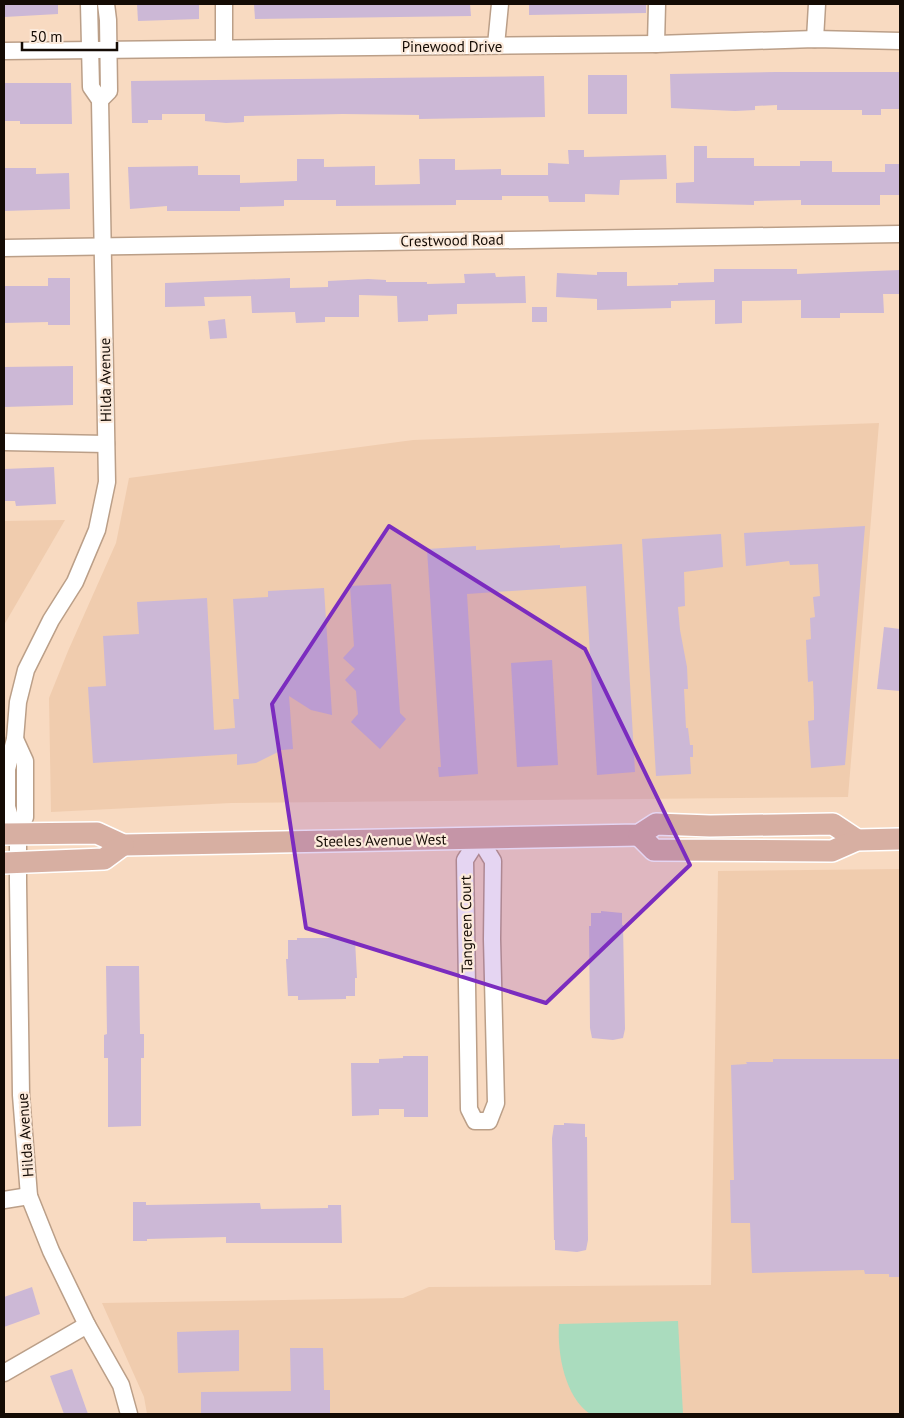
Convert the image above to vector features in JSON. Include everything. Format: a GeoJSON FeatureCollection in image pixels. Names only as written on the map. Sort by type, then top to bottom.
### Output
{"type":"FeatureCollection","features":[{"type":"Feature","properties":{"kind":"main road","name":"Steeles Avenue West"},"geometry":{"type":"LineString","coordinates":[[11,833],[97,833],[123,845],[639,835],[656,824],[727,826],[833,824],[857,840]]}},
{"type":"Feature","properties":{"kind":"main road"},"geometry":{"type":"LineString","coordinates":[[727,826],[729,850]]}},
{"type":"Feature","properties":{"kind":"main road"},"geometry":{"type":"LineString","coordinates":[[639,835],[654,850],[832,850],[857,840],[900,839]]}},
{"type":"Feature","properties":{"kind":"main road"},"geometry":{"type":"LineString","coordinates":[[11,864],[104,859],[123,845]]}},
{"type":"Feature","properties":{"kind":"street","name":"Hilda Avenue"},"geometry":{"type":"LineString","coordinates":[[89,4],[91,87],[100,100],[107,482],[97,530],[75,582],[51,620],[26,670],[18,702],[15,739],[8,761],[7,807],[11,833],[22,1095],[29,1196],[51,1251],[87,1325],[121,1384],[129,1414]]}},
{"type":"Feature","properties":{"kind":"street"},"geometry":{"type":"LineString","coordinates":[[100,100],[108,91],[106,4]]}},
{"type":"Feature","properties":{"kind":"street"},"geometry":{"type":"LineString","coordinates":[[224,4],[224,47]]}},
{"type":"Feature","properties":{"kind":"street"},"geometry":{"type":"LineString","coordinates":[[496,45],[500,4]]}},
{"type":"Feature","properties":{"kind":"street"},"geometry":{"type":"LineString","coordinates":[[656,44],[657,4]]}},
{"type":"Feature","properties":{"kind":"street"},"geometry":{"type":"LineString","coordinates":[[815,40],[817,4]]}},
{"type":"Feature","properties":{"kind":"street","name":"Pinewood Drive"},"geometry":{"type":"LineString","coordinates":[[4,51],[224,47],[656,44],[815,40],[900,41]]}},
{"type":"Feature","properties":{"kind":"street","name":"Crestwood Road"},"geometry":{"type":"LineString","coordinates":[[4,248],[900,234]]}},
{"type":"Feature","properties":{"kind":"street"},"geometry":{"type":"LineString","coordinates":[[4,442],[106,444]]}},
{"type":"Feature","properties":{"kind":"street","name":"Tangreen Court"},"geometry":{"type":"LineString","coordinates":[[479,838],[493,860],[492,939],[496,1103],[489,1121],[475,1121],[468,1109],[465,860],[479,838]]}},
{"type":"Feature","properties":{"kind":"street"},"geometry":{"type":"LineString","coordinates":[[468,1084],[496,1085]]}},
{"type":"Feature","properties":{"kind":"street"},"geometry":{"type":"LineString","coordinates":[[4,1200],[29,1196]]}},
{"type":"Feature","properties":{"kind":"street"},"geometry":{"type":"LineString","coordinates":[[4,1373],[87,1325]]}},
{"type":"Feature","properties":{"kind":"highlighted area"},"geometry":{"type":"Polygon","coordinates":[[[389,526],[585,649],[690,865],[546,1003],[306,928],[272,704],[389,526]]]}},
{"type":"Feature","properties":{"kind":"shaded area"},"geometry":{"type":"Polygon","coordinates":[[[879,423],[848,797],[231,803],[51,812],[49,698],[116,543],[129,478],[413,440],[879,423]]]}},
{"type":"Feature","properties":{"kind":"shaded area"},"geometry":{"type":"Polygon","coordinates":[[[65,520],[4,625],[4,521],[65,520]]]}},
{"type":"Feature","properties":{"kind":"shaded area"},"geometry":{"type":"Polygon","coordinates":[[[900,869],[900,1414],[147,1414],[144,1397],[102,1303],[403,1298],[429,1287],[711,1285],[718,871],[900,869]]]}},
{"type":"Feature","properties":{"kind":"green space"},"geometry":{"type":"Polygon","coordinates":[[[678,1321],[683,1414],[590,1414],[581,1406],[574,1397],[564,1374],[559,1348],[559,1324],[678,1321]]]}},
{"type":"Feature","properties":{"kind":"building"},"geometry":{"type":"Polygon","coordinates":[[[4,4],[58,4],[58,14],[4,17],[4,4]]]}},
{"type":"Feature","properties":{"kind":"building"},"geometry":{"type":"Polygon","coordinates":[[[137,4],[199,4],[199,19],[138,21],[137,4]]]}},
{"type":"Feature","properties":{"kind":"building"},"geometry":{"type":"Polygon","coordinates":[[[254,4],[470,4],[471,16],[255,19],[254,4]]]}},
{"type":"Feature","properties":{"kind":"building"},"geometry":{"type":"Polygon","coordinates":[[[529,4],[646,4],[646,13],[529,15],[529,4]]]}},
{"type":"Feature","properties":{"kind":"building"},"geometry":{"type":"Polygon","coordinates":[[[900,72],[900,109],[881,109],[881,115],[862,115],[862,110],[777,110],[777,105],[755,106],[755,110],[735,111],[671,108],[670,74],[900,72]]]}},
{"type":"Feature","properties":{"kind":"building"},"geometry":{"type":"Polygon","coordinates":[[[588,75],[627,75],[627,114],[588,114],[588,75]]]}},
{"type":"Feature","properties":{"kind":"building"},"geometry":{"type":"Polygon","coordinates":[[[544,76],[545,117],[419,119],[419,115],[343,114],[244,116],[244,122],[226,123],[205,121],[205,114],[162,114],[162,120],[148,120],[148,123],[132,123],[131,81],[544,76]]]}},
{"type":"Feature","properties":{"kind":"building"},"geometry":{"type":"Polygon","coordinates":[[[4,83],[71,83],[72,124],[20,124],[20,121],[4,121],[4,83]]]}},
{"type":"Feature","properties":{"kind":"building"},"geometry":{"type":"Polygon","coordinates":[[[694,146],[707,146],[707,158],[754,158],[754,166],[800,166],[800,161],[832,161],[832,172],[885,172],[885,164],[900,164],[900,195],[880,195],[880,205],[801,205],[801,200],[754,201],[754,205],[676,203],[676,183],[694,182],[694,146]]]}},
{"type":"Feature","properties":{"kind":"building"},"geometry":{"type":"Polygon","coordinates":[[[568,150],[584,150],[584,157],[666,155],[667,179],[620,180],[619,195],[585,194],[585,202],[549,202],[548,196],[502,196],[502,200],[456,200],[456,205],[336,206],[336,200],[284,200],[284,206],[240,207],[240,211],[167,211],[167,206],[130,209],[128,167],[198,166],[198,175],[240,175],[240,183],[297,181],[297,159],[324,159],[324,167],[375,166],[375,185],[420,184],[419,159],[455,159],[455,170],[501,169],[501,175],[548,175],[548,163],[569,164],[568,150]]]}},
{"type":"Feature","properties":{"kind":"building"},"geometry":{"type":"Polygon","coordinates":[[[4,168],[36,168],[36,174],[69,173],[70,209],[4,211],[4,168]]]}},
{"type":"Feature","properties":{"kind":"building"},"geometry":{"type":"Polygon","coordinates":[[[714,269],[797,269],[797,274],[900,270],[900,294],[883,294],[884,313],[840,313],[840,318],[801,318],[801,300],[742,301],[742,323],[715,324],[715,300],[671,301],[671,308],[597,310],[597,299],[556,297],[557,273],[597,275],[597,272],[627,272],[627,286],[678,285],[678,283],[714,282],[714,269]]]}},
{"type":"Feature","properties":{"kind":"building"},"geometry":{"type":"Polygon","coordinates":[[[495,273],[496,277],[525,276],[526,303],[457,304],[457,314],[428,315],[428,321],[398,322],[397,296],[359,295],[359,317],[325,317],[325,322],[296,323],[295,312],[252,313],[251,296],[204,297],[205,306],[165,307],[165,283],[290,278],[290,288],[328,287],[328,281],[368,279],[386,280],[386,282],[427,282],[427,284],[465,283],[464,274],[495,273]]]}},
{"type":"Feature","properties":{"kind":"building"},"geometry":{"type":"Polygon","coordinates":[[[48,278],[70,278],[70,325],[48,325],[48,322],[4,323],[4,286],[48,286],[48,278]]]}},
{"type":"Feature","properties":{"kind":"building"},"geometry":{"type":"Polygon","coordinates":[[[532,307],[547,307],[547,322],[532,322],[532,307]]]}},
{"type":"Feature","properties":{"kind":"building"},"geometry":{"type":"Polygon","coordinates":[[[225,319],[227,338],[210,339],[208,321],[225,319]]]}},
{"type":"Feature","properties":{"kind":"building"},"geometry":{"type":"Polygon","coordinates":[[[73,366],[73,405],[4,407],[4,367],[73,366]]]}},
{"type":"Feature","properties":{"kind":"building"},"geometry":{"type":"Polygon","coordinates":[[[54,467],[56,504],[16,506],[15,501],[4,501],[4,469],[54,467]]]}},
{"type":"Feature","properties":{"kind":"building"},"geometry":{"type":"Polygon","coordinates":[[[865,526],[845,765],[811,768],[808,721],[814,720],[813,681],[808,682],[806,640],[811,639],[810,618],[815,617],[813,597],[820,596],[818,564],[790,565],[789,561],[746,566],[744,533],[865,526]]]}},
{"type":"Feature","properties":{"kind":"building"},"geometry":{"type":"Polygon","coordinates":[[[721,534],[723,567],[684,572],[685,606],[678,607],[687,667],[688,689],[684,689],[686,728],[688,728],[690,745],[693,745],[693,757],[690,757],[691,774],[656,776],[642,539],[721,534]]]}},
{"type":"Feature","properties":{"kind":"building"},"geometry":{"type":"Polygon","coordinates":[[[622,544],[635,772],[597,775],[586,586],[467,594],[478,774],[439,777],[438,767],[441,767],[427,549],[476,546],[476,550],[560,545],[560,548],[622,544]]]}},
{"type":"Feature","properties":{"kind":"building"},"geometry":{"type":"Polygon","coordinates":[[[391,584],[400,713],[406,719],[380,749],[351,722],[358,714],[356,691],[345,680],[355,669],[343,658],[354,646],[350,586],[391,584]]]}},
{"type":"Feature","properties":{"kind":"building"},"geometry":{"type":"Polygon","coordinates":[[[324,588],[332,715],[311,710],[289,696],[293,749],[282,750],[256,763],[237,765],[237,754],[93,763],[88,687],[106,686],[103,636],[139,634],[137,602],[207,598],[214,730],[235,728],[233,699],[239,699],[233,599],[268,597],[268,591],[324,588]]]}},
{"type":"Feature","properties":{"kind":"building"},"geometry":{"type":"Polygon","coordinates":[[[884,627],[900,629],[900,691],[877,689],[884,627]]]}},
{"type":"Feature","properties":{"kind":"building"},"geometry":{"type":"Polygon","coordinates":[[[552,660],[558,765],[517,767],[511,663],[552,660]]]}},
{"type":"Feature","properties":{"kind":"building"},"geometry":{"type":"Polygon","coordinates":[[[601,911],[622,913],[625,1029],[623,1038],[613,1040],[592,1038],[590,1028],[589,926],[591,926],[591,913],[601,913],[601,911]]]}},
{"type":"Feature","properties":{"kind":"building"},"geometry":{"type":"Polygon","coordinates":[[[297,938],[345,938],[345,940],[355,940],[357,978],[355,978],[355,996],[346,996],[346,999],[298,1000],[298,996],[288,996],[286,959],[288,959],[288,940],[297,940],[297,938]]]}},
{"type":"Feature","properties":{"kind":"building"},"geometry":{"type":"Polygon","coordinates":[[[106,966],[139,966],[140,1034],[144,1034],[144,1058],[141,1058],[141,1126],[108,1127],[108,1058],[104,1058],[104,1035],[107,1034],[106,966]]]}},
{"type":"Feature","properties":{"kind":"building"},"geometry":{"type":"Polygon","coordinates":[[[403,1056],[428,1056],[428,1117],[404,1117],[404,1109],[379,1109],[379,1115],[352,1116],[351,1063],[379,1063],[379,1059],[403,1058],[403,1056]]]}},
{"type":"Feature","properties":{"kind":"building"},"geometry":{"type":"Polygon","coordinates":[[[773,1059],[900,1059],[900,1277],[889,1277],[889,1274],[865,1274],[864,1270],[752,1273],[750,1223],[731,1223],[730,1180],[734,1180],[731,1065],[747,1064],[746,1062],[773,1062],[773,1059]]]}},
{"type":"Feature","properties":{"kind":"building"},"geometry":{"type":"Polygon","coordinates":[[[564,1123],[585,1124],[585,1137],[587,1137],[588,1240],[586,1250],[577,1252],[555,1250],[552,1138],[554,1125],[564,1125],[564,1123]]]}},
{"type":"Feature","properties":{"kind":"building"},"geometry":{"type":"Polygon","coordinates":[[[133,1202],[146,1202],[146,1205],[260,1203],[261,1209],[328,1208],[328,1205],[341,1205],[342,1243],[226,1243],[226,1237],[133,1241],[133,1202]]]}},
{"type":"Feature","properties":{"kind":"building"},"geometry":{"type":"Polygon","coordinates":[[[32,1287],[40,1314],[4,1327],[4,1297],[32,1287]]]}},
{"type":"Feature","properties":{"kind":"building"},"geometry":{"type":"Polygon","coordinates":[[[239,1330],[239,1371],[178,1373],[177,1332],[239,1330]]]}},
{"type":"Feature","properties":{"kind":"building"},"geometry":{"type":"Polygon","coordinates":[[[290,1348],[323,1348],[324,1390],[330,1390],[330,1414],[201,1414],[201,1392],[291,1391],[290,1348]]]}},
{"type":"Feature","properties":{"kind":"building"},"geometry":{"type":"Polygon","coordinates":[[[72,1369],[88,1414],[64,1414],[50,1376],[72,1369]]]}}]}
